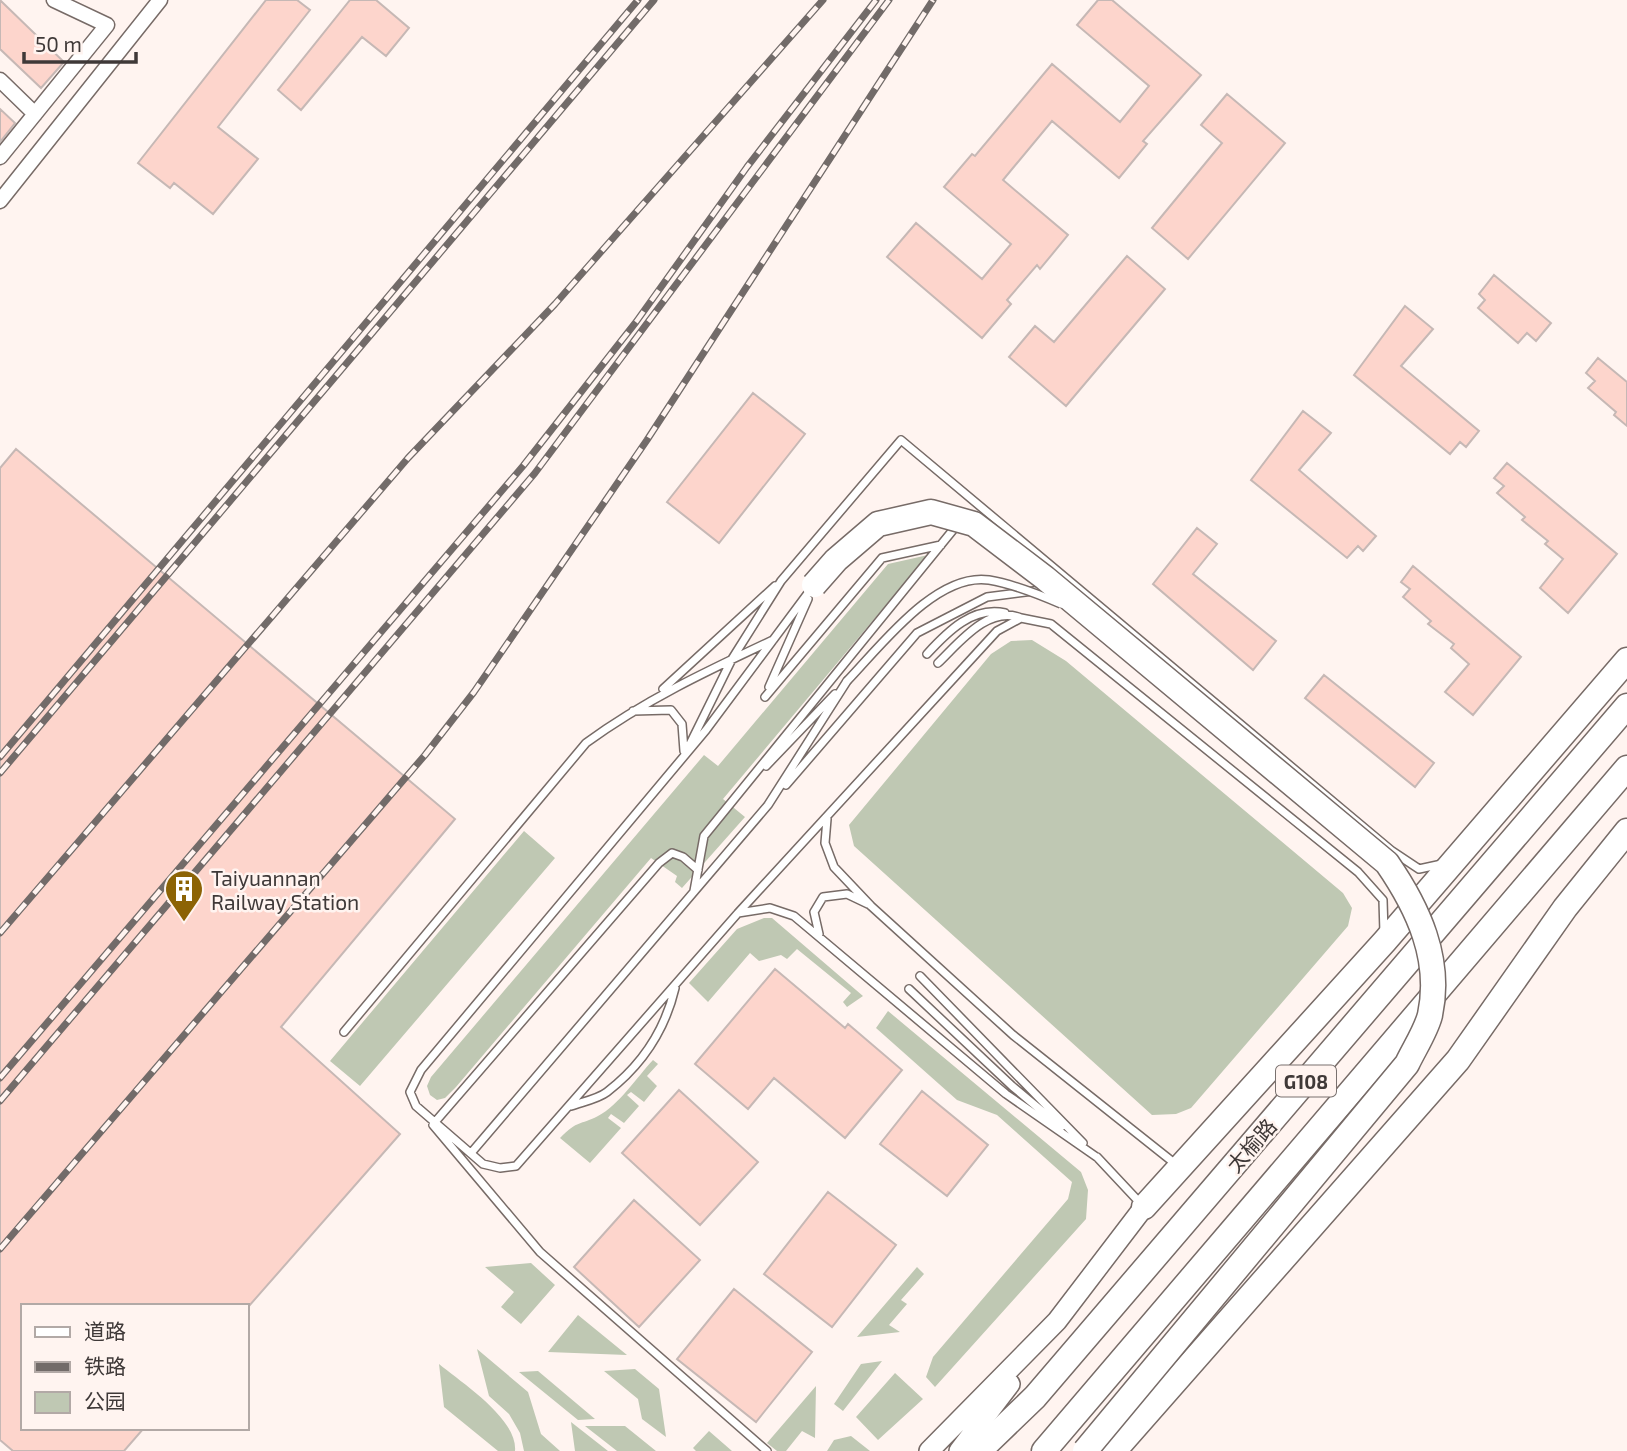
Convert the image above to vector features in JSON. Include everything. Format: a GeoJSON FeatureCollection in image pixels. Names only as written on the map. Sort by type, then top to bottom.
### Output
{"type":"FeatureCollection","features":[{"type":"Feature","properties":{"kind":"highway"},"geometry":{"type":"LineString","coordinates":[[814,585],[836,560],[878,524],[931,512],[974,524],[1091,615],[1387,863],[1409,895],[1432,952],[1430,1015],[1407,1064],[1085,1451]]}},
{"type":"Feature","properties":{"kind":"highway"},"geometry":{"type":"LineString","coordinates":[[1144,1208],[1385,941],[1627,660]]}},
{"type":"Feature","properties":{"kind":"highway"},"geometry":{"type":"LineString","coordinates":[[1496,813],[1627,692]]}},
{"type":"Feature","properties":{"kind":"highway","name":"太榆路"},"geometry":{"type":"LineString","coordinates":[[979,1451],[1035,1397],[1627,706]]}},
{"type":"Feature","properties":{"kind":"highway","name":"太榆路"},"geometry":{"type":"LineString","coordinates":[[1044,1451],[1627,768]]}},
{"type":"Feature","properties":{"kind":"highway"},"geometry":{"type":"LineString","coordinates":[[1114,1451],[1458,1060],[1565,908],[1627,831]]}},
{"type":"Feature","properties":{"kind":"main road"},"geometry":{"type":"LineString","coordinates":[[959,1451],[1144,1208]]}},
{"type":"Feature","properties":{"kind":"main road"},"geometry":{"type":"LineString","coordinates":[[929,1451],[1056,1321]]}},
{"type":"Feature","properties":{"kind":"street"},"geometry":{"type":"LineString","coordinates":[[0,157],[107,25],[54,0]]}},
{"type":"Feature","properties":{"kind":"street"},"geometry":{"type":"LineString","coordinates":[[0,201],[160,0]]}},
{"type":"Feature","properties":{"kind":"street"},"geometry":{"type":"LineString","coordinates":[[0,80],[35,114]]}},
{"type":"Feature","properties":{"kind":"lane"},"geometry":{"type":"LineString","coordinates":[[656,696],[780,581],[901,440],[1392,851],[1419,869],[1454,861]]}},
{"type":"Feature","properties":{"kind":"lane"},"geometry":{"type":"LineString","coordinates":[[693,892],[704,836],[975,503]]}},
{"type":"Feature","properties":{"kind":"lane"},"geometry":{"type":"LineString","coordinates":[[814,585],[765,697],[883,558],[941,545]]}},
{"type":"Feature","properties":{"kind":"lane"},"geometry":{"type":"LineString","coordinates":[[726,808],[926,601],[957,585],[986,579],[1031,592],[1091,615]]}},
{"type":"Feature","properties":{"kind":"lane"},"geometry":{"type":"LineString","coordinates":[[682,759],[732,659],[780,581]]}},
{"type":"Feature","properties":{"kind":"lane"},"geometry":{"type":"LineString","coordinates":[[768,1451],[540,1252],[416,1106],[411,1092],[421,1070],[682,759],[814,585]]}},
{"type":"Feature","properties":{"kind":"lane"},"geometry":{"type":"LineString","coordinates":[[471,1153],[917,633],[987,597],[1074,585]]}},
{"type":"Feature","properties":{"kind":"lane"},"geometry":{"type":"LineString","coordinates":[[927,654],[948,631],[990,610],[1051,624],[1358,872],[1383,900],[1385,941]]}},
{"type":"Feature","properties":{"kind":"lane"},"geometry":{"type":"LineString","coordinates":[[938,663],[971,631],[994,618],[1010,614]]}},
{"type":"Feature","properties":{"kind":"lane"},"geometry":{"type":"LineString","coordinates":[[416,1106],[483,1164],[500,1168],[516,1167],[737,913],[827,819],[997,631],[1021,618]]}},
{"type":"Feature","properties":{"kind":"lane"},"geometry":{"type":"LineString","coordinates":[[344,1032],[586,743],[629,711],[773,639]]}},
{"type":"Feature","properties":{"kind":"lane"},"geometry":{"type":"LineString","coordinates":[[768,805],[847,681]]}},
{"type":"Feature","properties":{"kind":"lane"},"geometry":{"type":"LineString","coordinates":[[629,711],[671,710],[682,724],[685,743],[682,759]]}},
{"type":"Feature","properties":{"kind":"lane"},"geometry":{"type":"LineString","coordinates":[[827,819],[825,843],[834,867],[871,906],[1013,1035],[1181,1168]]}},
{"type":"Feature","properties":{"kind":"lane"},"geometry":{"type":"LineString","coordinates":[[435,1122],[659,863],[672,853],[683,857],[698,870]]}},
{"type":"Feature","properties":{"kind":"lane"},"geometry":{"type":"LineString","coordinates":[[819,934],[814,912],[823,897],[846,894],[871,906]]}},
{"type":"Feature","properties":{"kind":"lane"},"geometry":{"type":"LineString","coordinates":[[737,913],[771,908],[794,916],[819,934],[1006,1094],[1098,1158]]}},
{"type":"Feature","properties":{"kind":"lane"},"geometry":{"type":"LineString","coordinates":[[920,975],[1144,1208]]}},
{"type":"Feature","properties":{"kind":"lane"},"geometry":{"type":"LineString","coordinates":[[570,1106],[605,1094],[647,1054],[669,1012],[675,985]]}},
{"type":"Feature","properties":{"kind":"lane"},"geometry":{"type":"LineString","coordinates":[[909,989],[1012,1086],[1098,1158]]}},
{"type":"Feature","properties":{"kind":"green space"},"geometry":{"type":"Polygon","coordinates":[[[928,555],[723,799],[745,817],[682,888],[675,882],[677,876],[651,858],[456,1087],[445,1098],[437,1100],[430,1095],[427,1086],[431,1077],[704,755],[718,766],[888,564],[928,555]]]}},
{"type":"Feature","properties":{"kind":"green space"},"geometry":{"type":"Polygon","coordinates":[[[1032,640],[1066,661],[1343,893],[1352,908],[1348,926],[1191,1108],[1176,1114],[1152,1115],[854,846],[849,825],[991,654],[1011,641],[1032,640]]]}},
{"type":"Feature","properties":{"kind":"green space"},"geometry":{"type":"Polygon","coordinates":[[[524,831],[555,858],[360,1086],[330,1061],[524,831]]]}},
{"type":"Feature","properties":{"kind":"green space"},"geometry":{"type":"Polygon","coordinates":[[[764,918],[772,918],[863,996],[847,1007],[843,1002],[851,993],[797,949],[787,959],[781,955],[759,961],[750,953],[708,1002],[689,983],[737,929],[764,918]]]}},
{"type":"Feature","properties":{"kind":"green space"},"geometry":{"type":"Polygon","coordinates":[[[888,1011],[1081,1172],[1088,1190],[1086,1219],[935,1387],[926,1377],[933,1357],[1068,1199],[1072,1182],[997,1115],[957,1100],[876,1028],[888,1011]]]}},
{"type":"Feature","properties":{"kind":"green space"},"geometry":{"type":"Polygon","coordinates":[[[653,1060],[658,1064],[647,1076],[657,1086],[644,1102],[631,1092],[627,1095],[639,1106],[624,1123],[611,1114],[608,1118],[621,1128],[590,1163],[560,1138],[575,1125],[606,1111],[653,1060]]]}},
{"type":"Feature","properties":{"kind":"green space"},"geometry":{"type":"Polygon","coordinates":[[[531,1263],[555,1285],[521,1324],[501,1307],[514,1292],[485,1267],[531,1263]]]}},
{"type":"Feature","properties":{"kind":"green space"},"geometry":{"type":"Polygon","coordinates":[[[917,1267],[924,1274],[901,1300],[907,1304],[889,1325],[900,1332],[857,1337],[917,1267]]]}},
{"type":"Feature","properties":{"kind":"green space"},"geometry":{"type":"Polygon","coordinates":[[[578,1315],[627,1355],[548,1352],[578,1315]]]}},
{"type":"Feature","properties":{"kind":"green space"},"geometry":{"type":"Polygon","coordinates":[[[477,1349],[528,1392],[541,1434],[560,1451],[524,1451],[520,1433],[509,1414],[489,1396],[477,1349]]]}},
{"type":"Feature","properties":{"kind":"green space"},"geometry":{"type":"Polygon","coordinates":[[[882,1361],[843,1411],[834,1404],[861,1364],[882,1361]]]}},
{"type":"Feature","properties":{"kind":"green space"},"geometry":{"type":"Polygon","coordinates":[[[439,1364],[498,1414],[514,1439],[515,1451],[498,1451],[444,1407],[439,1364]]]}},
{"type":"Feature","properties":{"kind":"green space"},"geometry":{"type":"Polygon","coordinates":[[[635,1369],[659,1389],[666,1437],[642,1419],[638,1399],[604,1371],[635,1369]]]}},
{"type":"Feature","properties":{"kind":"green space"},"geometry":{"type":"Polygon","coordinates":[[[538,1371],[595,1419],[578,1420],[519,1372],[538,1371]]]}},
{"type":"Feature","properties":{"kind":"green space"},"geometry":{"type":"Polygon","coordinates":[[[895,1373],[923,1399],[878,1440],[856,1417],[895,1373]]]}},
{"type":"Feature","properties":{"kind":"green space"},"geometry":{"type":"Polygon","coordinates":[[[816,1386],[815,1438],[802,1431],[786,1451],[777,1451],[767,1443],[816,1386]]]}},
{"type":"Feature","properties":{"kind":"green space"},"geometry":{"type":"Polygon","coordinates":[[[571,1422],[608,1451],[575,1451],[571,1422]]]}},
{"type":"Feature","properties":{"kind":"green space"},"geometry":{"type":"Polygon","coordinates":[[[585,1426],[625,1426],[656,1451],[617,1451],[585,1426]]]}},
{"type":"Feature","properties":{"kind":"green space"},"geometry":{"type":"Polygon","coordinates":[[[709,1431],[732,1451],[696,1451],[693,1448],[709,1431]]]}},
{"type":"Feature","properties":{"kind":"green space"},"geometry":{"type":"Polygon","coordinates":[[[851,1436],[870,1451],[827,1451],[834,1440],[851,1436]]]}},
{"type":"Feature","properties":{"kind":"building"},"geometry":{"type":"Polygon","coordinates":[[[0,0],[64,62],[41,88],[0,49],[0,0]]]}},
{"type":"Feature","properties":{"kind":"building"},"geometry":{"type":"Polygon","coordinates":[[[266,0],[297,0],[310,10],[218,127],[258,159],[213,214],[174,183],[170,188],[138,163],[266,0]]]}},
{"type":"Feature","properties":{"kind":"building"},"geometry":{"type":"Polygon","coordinates":[[[350,0],[376,0],[409,28],[386,56],[362,37],[301,110],[278,90],[350,0]]]}},
{"type":"Feature","properties":{"kind":"building"},"geometry":{"type":"Polygon","coordinates":[[[1098,0],[1112,0],[1201,75],[1143,141],[1147,144],[1119,178],[1052,121],[1003,180],[1068,235],[1040,269],[1037,265],[1007,300],[1011,304],[982,338],[887,257],[916,223],[982,279],[1011,244],[944,187],[972,154],[975,156],[1052,64],[1120,122],[1149,86],[1077,25],[1098,0]]]}},
{"type":"Feature","properties":{"kind":"building"},"geometry":{"type":"Polygon","coordinates":[[[1227,94],[1285,143],[1188,259],[1152,228],[1222,143],[1201,125],[1227,94]]]}},
{"type":"Feature","properties":{"kind":"building"},"geometry":{"type":"Polygon","coordinates":[[[0,109],[15,123],[0,142],[0,109]]]}},
{"type":"Feature","properties":{"kind":"building"},"geometry":{"type":"Polygon","coordinates":[[[1127,256],[1165,289],[1066,406],[1009,357],[1035,326],[1054,342],[1127,256]]]}},
{"type":"Feature","properties":{"kind":"building"},"geometry":{"type":"Polygon","coordinates":[[[1494,275],[1551,323],[1536,341],[1527,333],[1518,343],[1478,308],[1485,300],[1479,294],[1494,275]]]}},
{"type":"Feature","properties":{"kind":"building"},"geometry":{"type":"Polygon","coordinates":[[[1405,306],[1433,329],[1401,366],[1479,431],[1466,447],[1460,442],[1450,454],[1354,375],[1405,306]]]}},
{"type":"Feature","properties":{"kind":"building"},"geometry":{"type":"Polygon","coordinates":[[[1598,358],[1627,382],[1627,426],[1614,415],[1616,412],[1588,388],[1595,381],[1586,373],[1598,358]]]}},
{"type":"Feature","properties":{"kind":"building"},"geometry":{"type":"Polygon","coordinates":[[[753,393],[805,434],[719,543],[667,502],[753,393]]]}},
{"type":"Feature","properties":{"kind":"building"},"geometry":{"type":"Polygon","coordinates":[[[1303,411],[1331,433],[1299,470],[1376,536],[1363,551],[1358,546],[1347,558],[1251,480],[1303,411]]]}},
{"type":"Feature","properties":{"kind":"building","name":"Taiyuannan Railway Station"},"geometry":{"type":"Polygon","coordinates":[[[16,449],[455,819],[281,1027],[400,1134],[249,1306],[21,1304],[21,1430],[142,1430],[124,1451],[13,1451],[0,1440],[0,468],[16,449]]]}},
{"type":"Feature","properties":{"kind":"building"},"geometry":{"type":"Polygon","coordinates":[[[1507,463],[1617,554],[1568,613],[1540,588],[1563,559],[1545,544],[1548,541],[1522,520],[1525,517],[1497,493],[1504,486],[1494,478],[1507,463]]]}},
{"type":"Feature","properties":{"kind":"building"},"geometry":{"type":"Polygon","coordinates":[[[1197,528],[1217,544],[1193,574],[1276,641],[1253,670],[1153,584],[1197,528]]]}},
{"type":"Feature","properties":{"kind":"building"},"geometry":{"type":"Polygon","coordinates":[[[1413,566],[1521,657],[1473,715],[1445,692],[1469,664],[1451,648],[1454,644],[1428,624],[1431,621],[1403,597],[1410,589],[1401,582],[1413,566]]]}},
{"type":"Feature","properties":{"kind":"building"},"geometry":{"type":"Polygon","coordinates":[[[1324,675],[1434,763],[1415,787],[1305,698],[1324,675]]]}},
{"type":"Feature","properties":{"kind":"building"},"geometry":{"type":"Polygon","coordinates":[[[775,969],[845,1028],[848,1024],[902,1070],[845,1138],[774,1078],[748,1109],[695,1064],[775,969]]]}},
{"type":"Feature","properties":{"kind":"building"},"geometry":{"type":"Polygon","coordinates":[[[679,1090],[758,1162],[700,1225],[622,1153],[679,1090]]]}},
{"type":"Feature","properties":{"kind":"building"},"geometry":{"type":"Polygon","coordinates":[[[922,1091],[988,1145],[947,1196],[880,1144],[922,1091]]]}},
{"type":"Feature","properties":{"kind":"building"},"geometry":{"type":"Polygon","coordinates":[[[828,1192],[896,1245],[832,1327],[764,1274],[828,1192]]]}},
{"type":"Feature","properties":{"kind":"building"},"geometry":{"type":"Polygon","coordinates":[[[634,1200],[700,1260],[639,1327],[574,1267],[634,1200]]]}},
{"type":"Feature","properties":{"kind":"building"},"geometry":{"type":"Polygon","coordinates":[[[734,1289],[812,1352],[756,1422],[677,1359],[734,1289]]]}},
{"type":"Feature","properties":{"kind":"railway"},"geometry":{"type":"LineString","coordinates":[[0,757],[638,0]]}},
{"type":"Feature","properties":{"kind":"railway"},"geometry":{"type":"LineString","coordinates":[[0,773],[654,0]]}},
{"type":"Feature","properties":{"kind":"railway"},"geometry":{"type":"LineString","coordinates":[[0,933],[408,458],[555,304],[823,0]]}},
{"type":"Feature","properties":{"kind":"railway"},"geometry":{"type":"LineString","coordinates":[[0,1078],[523,466],[636,322],[747,167],[876,0]]}},
{"type":"Feature","properties":{"kind":"railway"},"geometry":{"type":"LineString","coordinates":[[0,1101],[535,473],[889,0]]}},
{"type":"Feature","properties":{"kind":"railway"},"geometry":{"type":"LineString","coordinates":[[0,1249],[425,755],[474,692],[647,440],[933,0]]}},
{"type":"Feature","properties":{"kind":"place","name":"Taiyuannan Railway Station"},"geometry":{"type":"Point","coordinates":[184,923]}}]}
